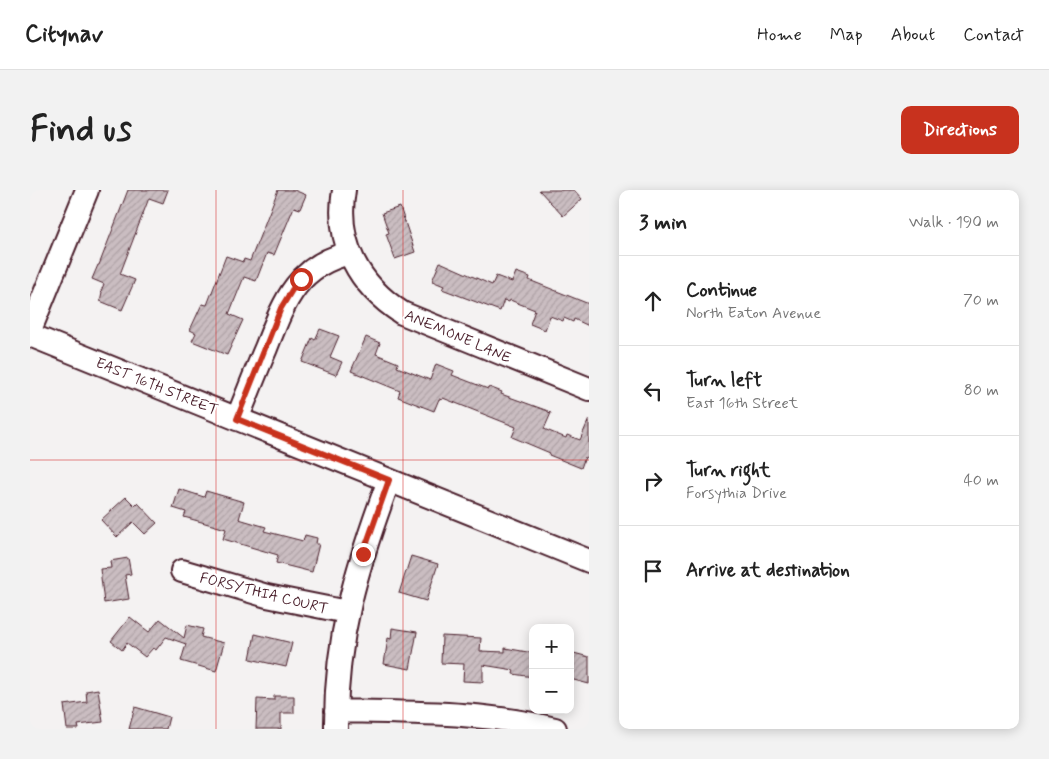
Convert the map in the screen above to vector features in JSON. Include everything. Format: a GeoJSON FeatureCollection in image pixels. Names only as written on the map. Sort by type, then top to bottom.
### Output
{"type":"FeatureCollection","features":[{"type":"Feature","properties":{"kind":"street"},"geometry":{"type":"LineString","coordinates":[[30,330],[87,190]]}},
{"type":"Feature","properties":{"kind":"street","name":"ANEMONE LANE"},"geometry":{"type":"LineString","coordinates":[[344,190],[342,220],[346,241],[359,272],[376,293],[402,313],[589,389]]}},
{"type":"Feature","properties":{"kind":"street"},"geometry":{"type":"LineString","coordinates":[[237,419],[281,308],[292,290],[301,279],[318,266],[330,259],[350,253]]}},
{"type":"Feature","properties":{"kind":"street","name":"EAST 16TH STREET"},"geometry":{"type":"LineString","coordinates":[[30,335],[589,561]]}},
{"type":"Feature","properties":{"kind":"street"},"geometry":{"type":"LineString","coordinates":[[389,480],[365,547],[347,612],[338,673],[336,720],[452,714],[492,718],[555,729]]}},
{"type":"Feature","properties":{"kind":"street","name":"FORSYTHIA COURT"},"geometry":{"type":"LineString","coordinates":[[182,571],[267,596],[347,612]]}},
{"type":"Feature","properties":{"kind":"building"},"geometry":{"type":"Polygon","coordinates":[[[128,190],[168,190],[163,203],[149,198],[120,274],[135,280],[122,310],[100,301],[104,284],[92,279],[128,190]]]}},
{"type":"Feature","properties":{"kind":"building"},"geometry":{"type":"Polygon","coordinates":[[[278,190],[294,190],[306,195],[300,209],[294,207],[274,255],[267,253],[256,281],[244,277],[229,314],[243,320],[227,355],[192,341],[196,333],[190,330],[202,304],[207,305],[226,256],[243,262],[244,259],[250,261],[278,190]]]}},
{"type":"Feature","properties":{"kind":"building"},"geometry":{"type":"Polygon","coordinates":[[[539,190],[574,190],[582,199],[563,216],[539,190]]]}},
{"type":"Feature","properties":{"kind":"building"},"geometry":{"type":"Polygon","coordinates":[[[400,207],[415,252],[395,259],[386,234],[389,233],[382,213],[400,207]]]}},
{"type":"Feature","properties":{"kind":"building"},"geometry":{"type":"Polygon","coordinates":[[[440,262],[492,285],[496,276],[512,282],[516,272],[530,277],[529,280],[589,304],[589,326],[574,319],[573,322],[564,318],[563,321],[550,316],[545,330],[530,324],[535,310],[510,300],[509,302],[504,300],[500,311],[442,289],[444,286],[432,281],[440,262]]]}},
{"type":"Feature","properties":{"kind":"building"},"geometry":{"type":"Polygon","coordinates":[[[320,329],[339,336],[330,357],[342,362],[336,375],[302,362],[312,338],[315,340],[320,329]]]}},
{"type":"Feature","properties":{"kind":"building"},"geometry":{"type":"Polygon","coordinates":[[[366,337],[380,343],[376,354],[398,363],[397,367],[430,380],[436,364],[454,371],[452,375],[488,389],[489,387],[502,392],[501,394],[548,411],[551,413],[544,429],[566,438],[567,435],[580,440],[589,419],[589,459],[585,457],[581,468],[549,455],[550,453],[512,437],[516,427],[443,398],[442,400],[439,399],[434,411],[398,397],[400,391],[351,371],[366,337]]]}},
{"type":"Feature","properties":{"kind":"building"},"geometry":{"type":"Polygon","coordinates":[[[179,489],[204,497],[206,491],[244,502],[239,519],[266,527],[264,531],[303,541],[305,535],[317,538],[316,544],[319,544],[312,572],[276,563],[278,555],[223,539],[226,529],[184,517],[186,512],[173,508],[179,489]]]}},
{"type":"Feature","properties":{"kind":"building"},"geometry":{"type":"Polygon","coordinates":[[[126,497],[135,506],[138,503],[157,523],[145,534],[133,522],[117,537],[101,520],[126,497]]]}},
{"type":"Feature","properties":{"kind":"building"},"geometry":{"type":"Polygon","coordinates":[[[411,556],[438,564],[426,601],[399,593],[411,556]]]}},
{"type":"Feature","properties":{"kind":"building"},"geometry":{"type":"Polygon","coordinates":[[[128,558],[131,574],[125,575],[129,599],[104,603],[100,569],[111,568],[110,561],[128,558]]]}},
{"type":"Feature","properties":{"kind":"building"},"geometry":{"type":"Polygon","coordinates":[[[130,617],[149,632],[160,619],[184,638],[187,625],[203,629],[201,637],[224,643],[216,671],[181,661],[186,644],[166,637],[156,650],[153,648],[145,657],[127,643],[122,650],[111,641],[130,617]]]}},
{"type":"Feature","properties":{"kind":"building"},"geometry":{"type":"Polygon","coordinates":[[[392,628],[417,632],[410,669],[384,664],[388,638],[391,639],[392,628]]]}},
{"type":"Feature","properties":{"kind":"building"},"geometry":{"type":"Polygon","coordinates":[[[255,634],[292,643],[286,667],[250,659],[255,634]]]}},
{"type":"Feature","properties":{"kind":"building"},"geometry":{"type":"Polygon","coordinates":[[[442,636],[481,638],[480,651],[505,652],[505,648],[529,652],[529,676],[513,674],[514,670],[483,665],[483,682],[463,681],[464,664],[441,663],[442,636]]]}},
{"type":"Feature","properties":{"kind":"building"},"geometry":{"type":"Polygon","coordinates":[[[574,653],[589,657],[589,684],[574,680],[574,653]]]}},
{"type":"Feature","properties":{"kind":"building"},"geometry":{"type":"Polygon","coordinates":[[[98,689],[103,722],[78,725],[79,729],[67,729],[64,705],[87,702],[86,691],[98,689]]]}},
{"type":"Feature","properties":{"kind":"building"},"geometry":{"type":"Polygon","coordinates":[[[274,696],[294,696],[294,713],[281,713],[281,729],[256,729],[257,699],[274,700],[274,696]]]}},
{"type":"Feature","properties":{"kind":"building"},"geometry":{"type":"Polygon","coordinates":[[[135,707],[169,717],[166,729],[129,729],[135,707]]]}},
{"type":"Feature","properties":{"kind":"route"},"geometry":{"type":"LineString","coordinates":[[301,279],[281,308],[237,419],[389,480],[363,554]]}}]}
